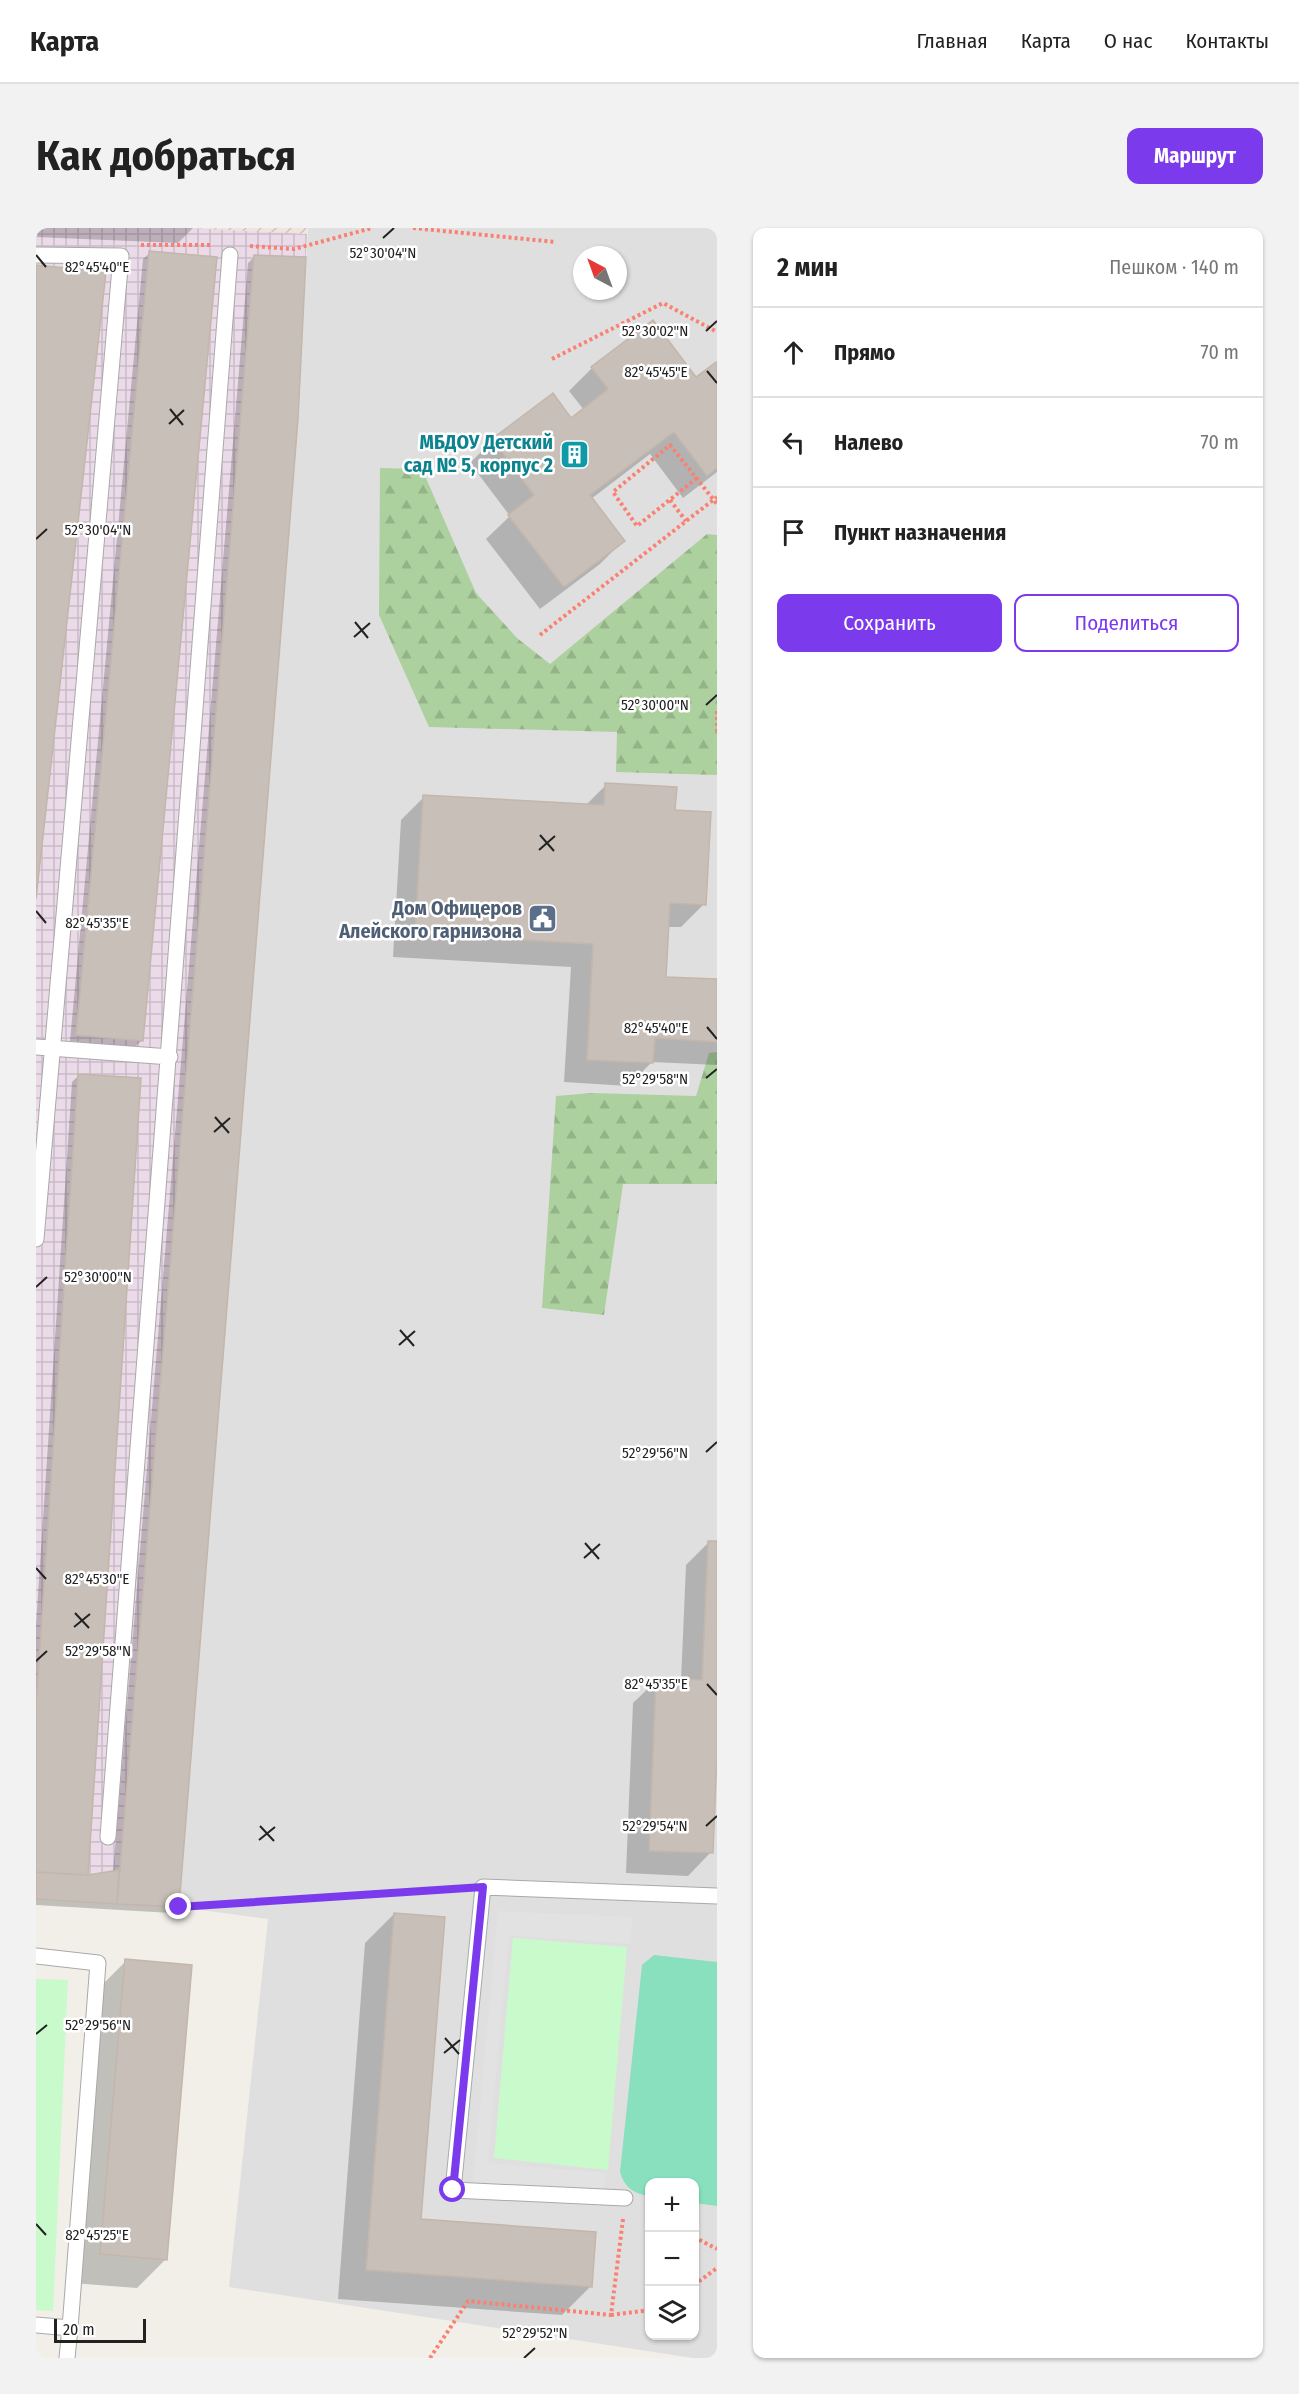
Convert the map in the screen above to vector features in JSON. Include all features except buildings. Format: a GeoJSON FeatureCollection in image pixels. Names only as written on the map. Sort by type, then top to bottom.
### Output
{"type":"FeatureCollection","features":[{"type":"Feature","properties":{"kind":"lane"},"geometry":{"type":"LineString","coordinates":[[108,1837],[233,250]]}},
{"type":"Feature","properties":{"kind":"lane"},"geometry":{"type":"LineString","coordinates":[[36,255],[121,256],[36,1239]]}},
{"type":"Feature","properties":{"kind":"lane"},"geometry":{"type":"LineString","coordinates":[[36,1047],[170,1057]]}},
{"type":"Feature","properties":{"kind":"lane"},"geometry":{"type":"LineString","coordinates":[[625,2198],[453,2190],[483,1887],[717,1896]]}},
{"type":"Feature","properties":{"kind":"lane"},"geometry":{"type":"LineString","coordinates":[[36,1956],[98,1963],[67,2358]]}},
{"type":"Feature","properties":{"kind":"lane"},"geometry":{"type":"LineString","coordinates":[[36,2325],[70,2328]]}},
{"type":"Feature","properties":{"kind":"path"},"geometry":{"type":"LineString","coordinates":[[121,256],[140,245],[233,250],[294,249],[372,228]]}},
{"type":"Feature","properties":{"kind":"path"},"geometry":{"type":"LineString","coordinates":[[413,228],[556,242]]}},
{"type":"Feature","properties":{"kind":"path"},"geometry":{"type":"LineString","coordinates":[[552,359],[663,303],[717,332]]}},
{"type":"Feature","properties":{"kind":"path"},"geometry":{"type":"LineString","coordinates":[[697,478],[637,526],[613,492],[670,445],[715,498],[717,504]]}},
{"type":"Feature","properties":{"kind":"path"},"geometry":{"type":"LineString","coordinates":[[540,635],[715,498]]}},
{"type":"Feature","properties":{"kind":"path"},"geometry":{"type":"LineString","coordinates":[[670,500],[686,521]]}},
{"type":"Feature","properties":{"kind":"path"},"geometry":{"type":"LineString","coordinates":[[717,711],[717,733]]}},
{"type":"Feature","properties":{"kind":"path"},"geometry":{"type":"LineString","coordinates":[[165,1904],[179,1907],[483,1887]]}},
{"type":"Feature","properties":{"kind":"path"},"geometry":{"type":"LineString","coordinates":[[611,2315],[625,2198]]}},
{"type":"Feature","properties":{"kind":"path"},"geometry":{"type":"LineString","coordinates":[[699,2240],[717,2249]]}},
{"type":"Feature","properties":{"kind":"path"},"geometry":{"type":"LineString","coordinates":[[699,2281],[717,2268]]}},
{"type":"Feature","properties":{"kind":"path"},"geometry":{"type":"LineString","coordinates":[[430,2358],[468,2301],[611,2315],[645,2311]]}},
{"type":"Feature","properties":{"kind":"shaded area"},"geometry":{"type":"Polygon","coordinates":[[[36,228],[237,228],[307,234],[298,419],[165,1904],[36,1898],[36,228]]]}},
{"type":"Feature","properties":{"kind":"shaded area"},"geometry":{"type":"Polygon","coordinates":[[[189,228],[307,228],[307,234],[189,228]]]}},
{"type":"Feature","properties":{"kind":"shaded area"},"geometry":{"type":"Polygon","coordinates":[[[308,228],[717,228],[717,2358],[693,2358],[229,2287],[268,1919],[179,1907],[298,419],[308,228]]]}},
{"type":"Feature","properties":{"kind":"shaded area"},"geometry":{"type":"Polygon","coordinates":[[[498,1911],[633,1917],[630,1944],[509,1935],[488,2163],[606,2173],[603,2195],[473,2181],[498,1911]]]}},
{"type":"Feature","properties":{"kind":"green space"},"geometry":{"type":"Polygon","coordinates":[[[380,468],[422,469],[476,593],[517,638],[550,664],[707,534],[717,535],[717,775],[616,772],[617,732],[429,727],[379,615],[380,468]]]}},
{"type":"Feature","properties":{"kind":"green space"},"geometry":{"type":"Polygon","coordinates":[[[717,1052],[717,1184],[623,1184],[604,1315],[542,1308],[556,1096],[592,1093],[696,1096],[709,1053],[717,1052]]]}},
{"type":"Feature","properties":{"kind":"green space"},"geometry":{"type":"Polygon","coordinates":[[[513,1938],[627,1947],[608,2170],[494,2158],[513,1938]]]}},
{"type":"Feature","properties":{"kind":"green space"},"geometry":{"type":"Polygon","coordinates":[[[654,1955],[717,1962],[717,2206],[699,2204],[699,2178],[645,2178],[645,2195],[630,2189],[620,2172],[642,1965],[654,1955]]]}},
{"type":"Feature","properties":{"kind":"green space"},"geometry":{"type":"Polygon","coordinates":[[[36,1979],[68,1980],[53,2311],[36,2310],[36,1979]]]}},
{"type":"Feature","properties":{"kind":"place","name":"МБДОУ Детский сад № 5, корпус 2"},"geometry":{"type":"Point","coordinates":[574,454]}},
{"type":"Feature","properties":{"kind":"place","name":"Дом Офицеров Алейского гарнизона"},"geometry":{"type":"Point","coordinates":[543,919]}},
{"type":"Feature","properties":{"kind":"route"},"geometry":{"type":"LineString","coordinates":[[179,1907],[483,1887],[453,2190]]}}]}
